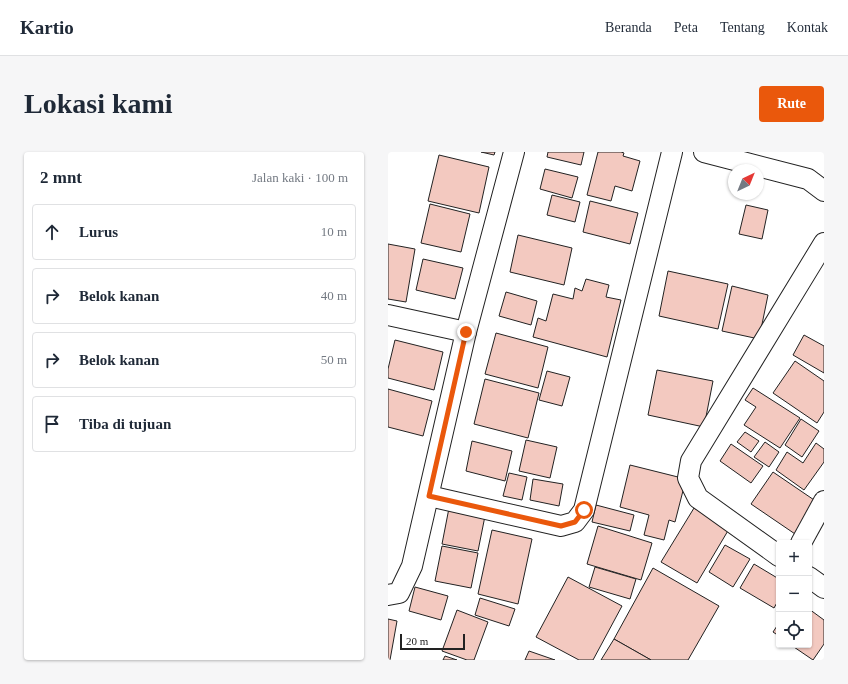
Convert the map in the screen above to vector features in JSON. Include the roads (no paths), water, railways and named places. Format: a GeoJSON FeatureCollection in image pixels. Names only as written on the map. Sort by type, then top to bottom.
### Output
{"type":"FeatureCollection","features":[{"type":"Feature","properties":{"kind":"street"},"geometry":{"type":"LineString","coordinates":[[388,594],[399,593],[412,566],[466,332],[514,152]]}},
{"type":"Feature","properties":{"kind":"street"},"geometry":{"type":"LineString","coordinates":[[429,496],[561,526],[575,522],[584,510],[672,152]]}},
{"type":"Feature","properties":{"kind":"street"},"geometry":{"type":"LineString","coordinates":[[704,152],[808,179],[824,191]]}},
{"type":"Feature","properties":{"kind":"street"},"geometry":{"type":"LineString","coordinates":[[776,554],[698,498],[688,478],[691,461],[824,244]]}},
{"type":"Feature","properties":{"kind":"street"},"geometry":{"type":"LineString","coordinates":[[388,315],[466,332]]}},
{"type":"Feature","properties":{"kind":"street"},"geometry":{"type":"LineString","coordinates":[[802,540],[824,501]]}},
{"type":"Feature","properties":{"kind":"street"},"geometry":{"type":"LineString","coordinates":[[812,579],[824,588]]}}]}
